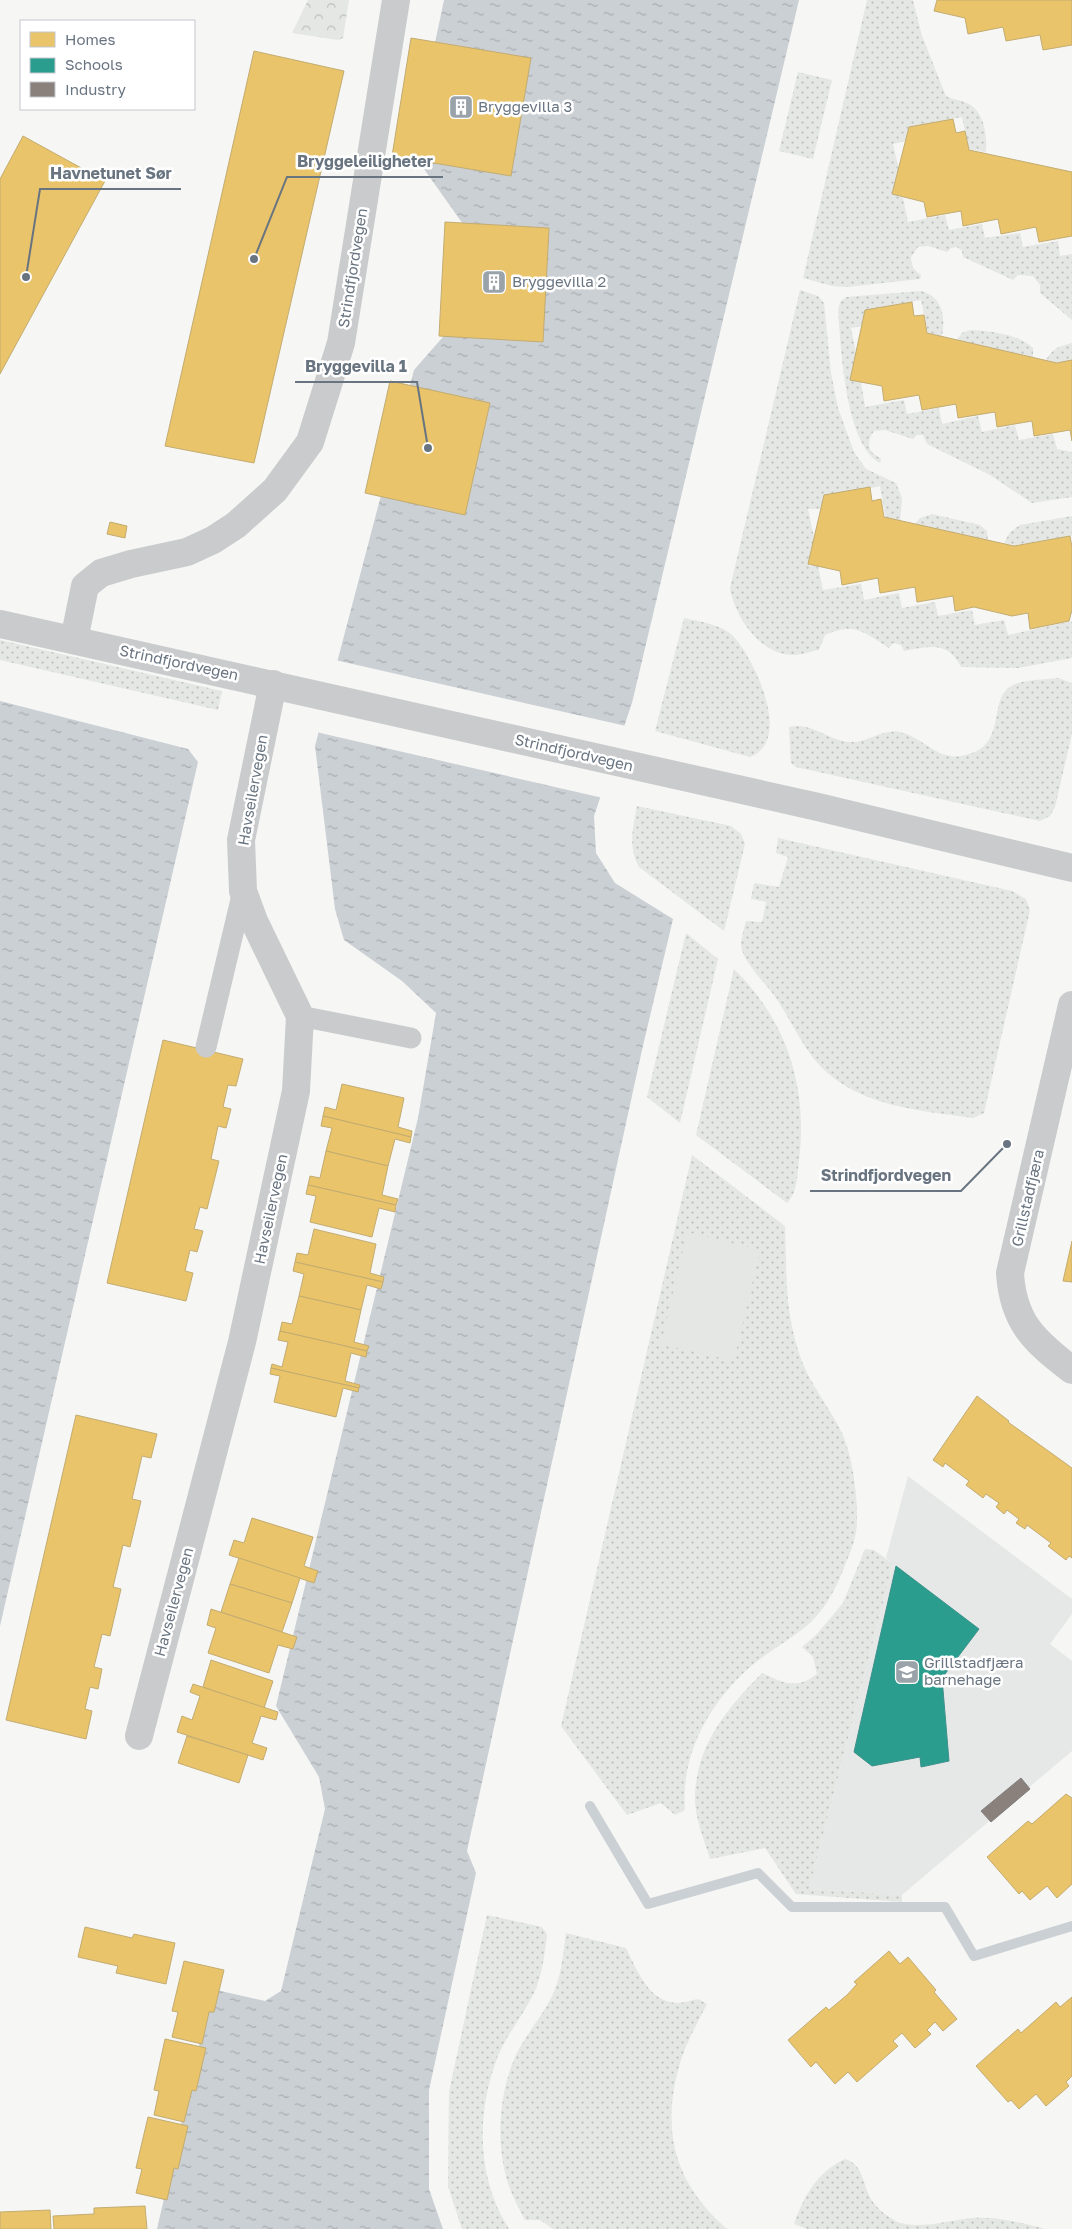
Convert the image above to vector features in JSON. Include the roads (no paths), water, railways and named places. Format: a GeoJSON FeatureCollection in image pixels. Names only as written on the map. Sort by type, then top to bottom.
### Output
{"type":"FeatureCollection","features":[{"type":"Feature","properties":{"kind":"street","name":"Strindfjordvegen"},"geometry":{"type":"LineString","coordinates":[[74,640],[85,586],[101,573],[187,552],[213,540],[236,525],[275,490],[310,442],[341,343],[396,0]]}},
{"type":"Feature","properties":{"kind":"street","name":"Strindfjordvegen"},"geometry":{"type":"LineString","coordinates":[[0,624],[818,807],[1072,868]]}},
{"type":"Feature","properties":{"kind":"street","name":"Havseilervegen"},"geometry":{"type":"LineString","coordinates":[[139,1736],[242,1342],[296,1091],[300,1016],[254,921],[243,891],[241,840],[273,684]]}},
{"type":"Feature","properties":{"kind":"street","name":"Grillstadfjæra"},"geometry":{"type":"LineString","coordinates":[[1072,1005],[1010,1273],[1012,1298],[1019,1317],[1046,1349],[1072,1370]]}},
{"type":"Feature","properties":{"kind":"lane"},"geometry":{"type":"LineString","coordinates":[[206,1047],[243,891]]}},
{"type":"Feature","properties":{"kind":"lane"},"geometry":{"type":"LineString","coordinates":[[300,1016],[411,1038]]}},
{"type":"Feature","properties":{"kind":"water"},"geometry":{"type":"Polygon","coordinates":[[[444,0],[799,0],[632,703],[594,816],[596,853],[615,883],[673,919],[642,1050],[467,1851],[476,1873],[429,2090],[429,2189],[443,2229],[157,2229],[212,1989],[265,2001],[281,1991],[325,1809],[319,1777],[276,1706],[418,1118],[436,1013],[402,981],[344,940],[335,909],[315,746],[414,370],[456,322],[465,227],[412,152],[444,0]]]}},
{"type":"Feature","properties":{"kind":"water"},"geometry":{"type":"Polygon","coordinates":[[[0,701],[188,749],[198,762],[0,1626],[0,701]]]}},
{"type":"Feature","properties":{"kind":"waterway"},"geometry":{"type":"LineString","coordinates":[[590,1806],[648,1904],[758,1873],[792,1907],[945,1907],[974,1956],[1072,1926]]}},
{"type":"Feature","properties":{"kind":"place","name":"Bryggevilla 3"},"geometry":{"type":"Point","coordinates":[461,107]}},
{"type":"Feature","properties":{"kind":"place","name":"Bryggeleiligheter"},"geometry":{"type":"Point","coordinates":[254,259]}},
{"type":"Feature","properties":{"kind":"place","name":"Havnetunet Sør"},"geometry":{"type":"Point","coordinates":[26,277]}},
{"type":"Feature","properties":{"kind":"place","name":"Bryggevilla 2"},"geometry":{"type":"Point","coordinates":[494,282]}},
{"type":"Feature","properties":{"kind":"place","name":"Bryggevilla 1"},"geometry":{"type":"Point","coordinates":[428,448]}},
{"type":"Feature","properties":{"kind":"place","name":"Strindfjordvegen"},"geometry":{"type":"Point","coordinates":[1007,1144]}},
{"type":"Feature","properties":{"kind":"place","name":"Grillstadfjæra barnehage"},"geometry":{"type":"Point","coordinates":[907,1672]}}]}
